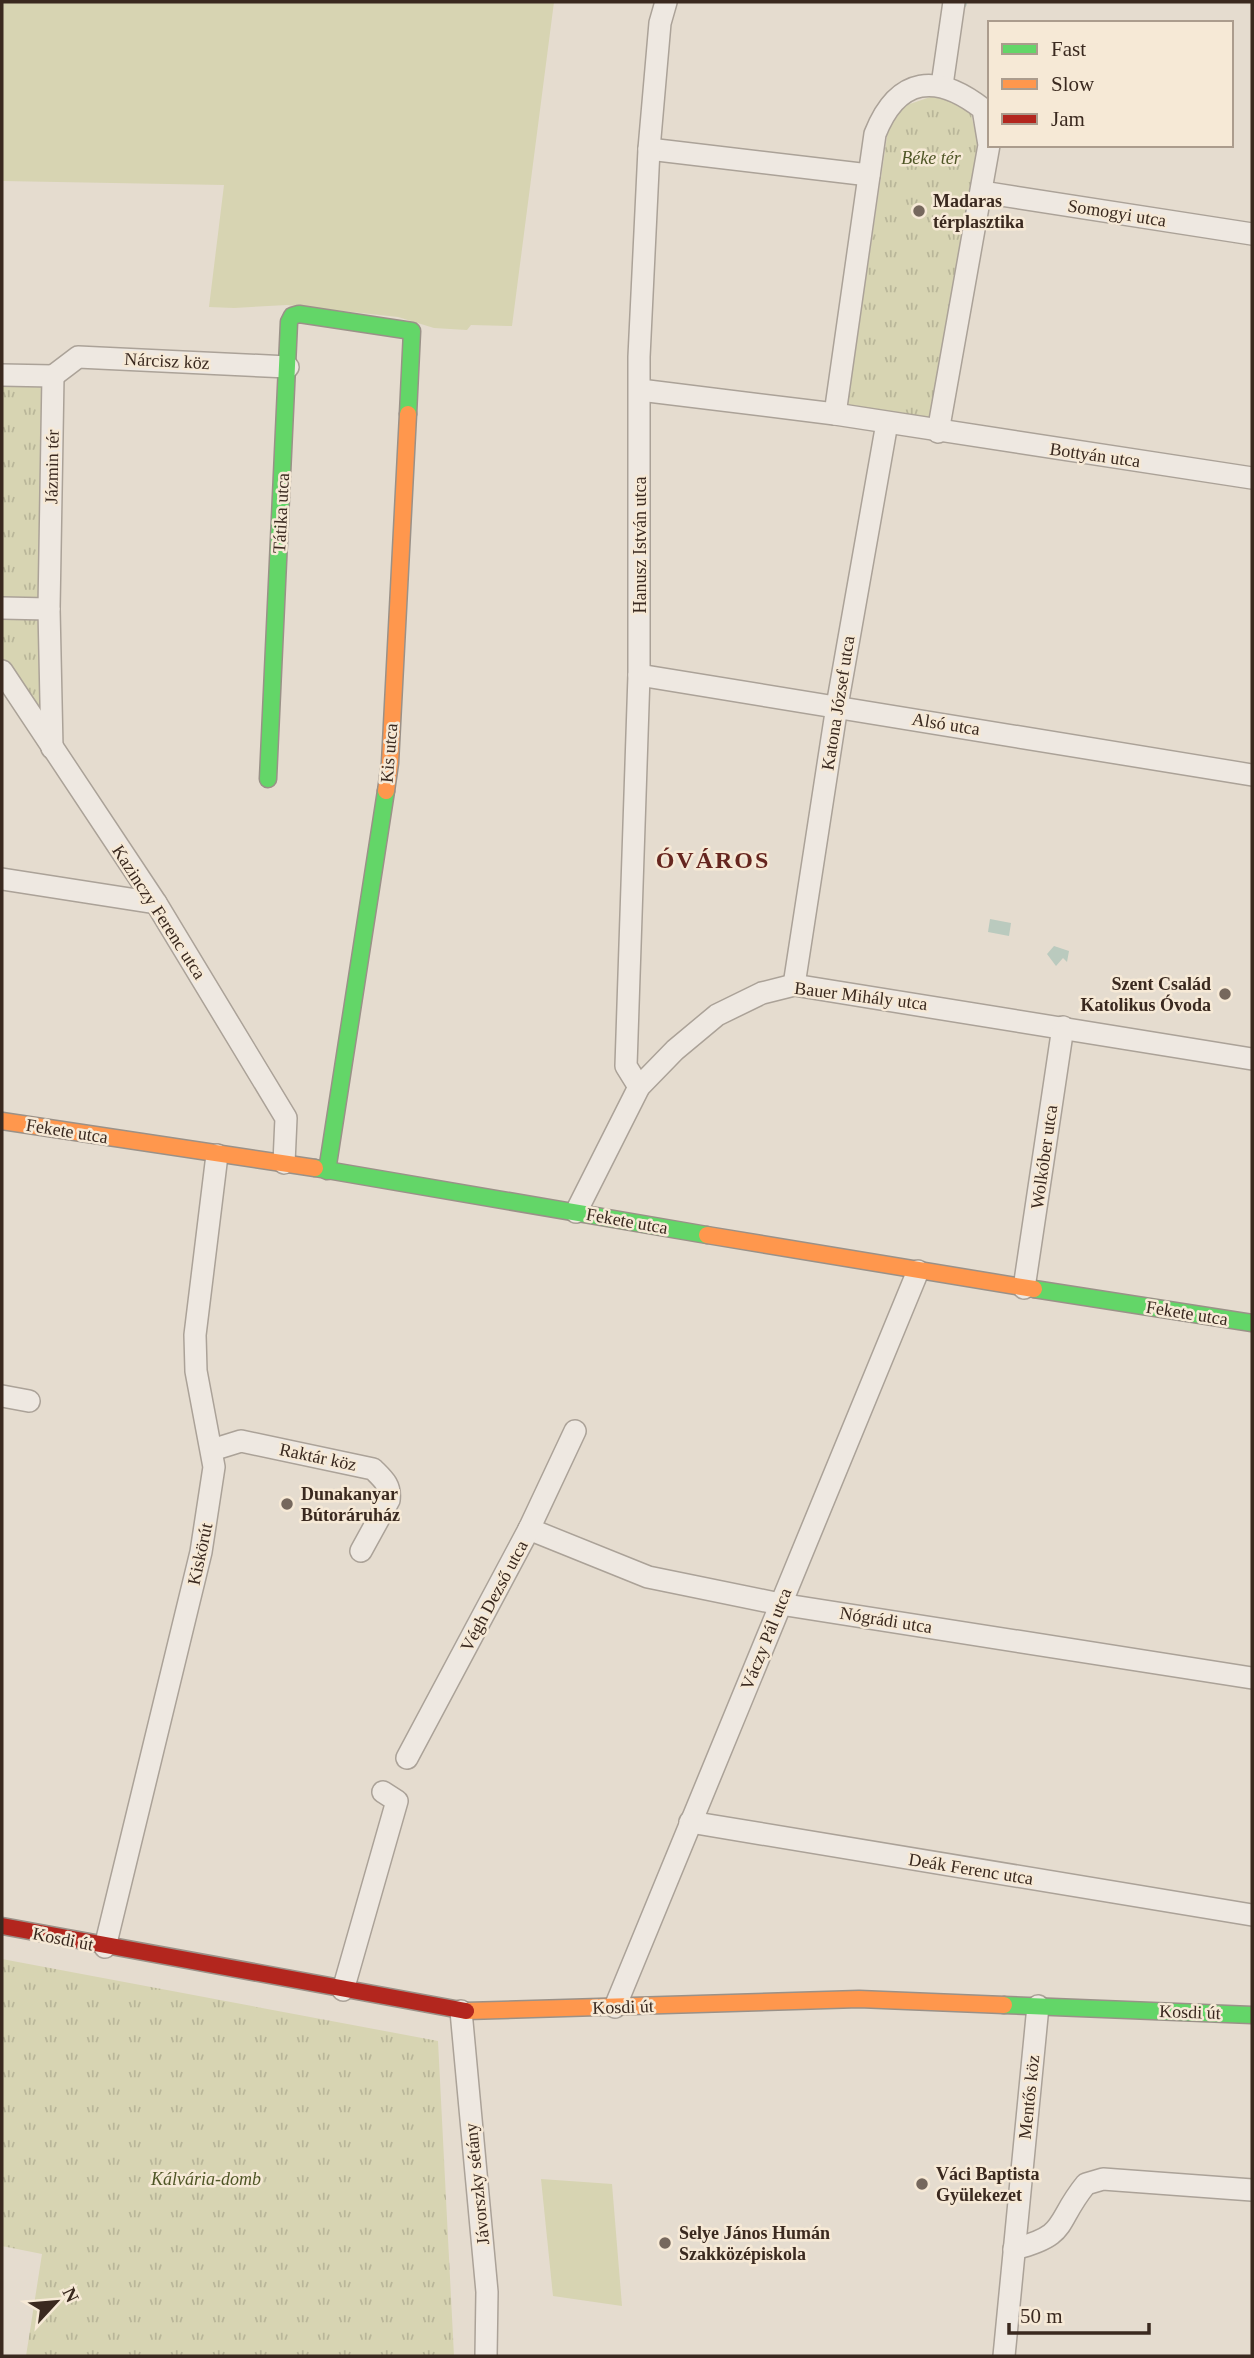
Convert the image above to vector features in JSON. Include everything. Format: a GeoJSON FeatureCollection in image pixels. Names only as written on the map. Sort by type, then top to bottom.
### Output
{"type":"FeatureCollection","features":[{"type":"Feature","properties":{"kind":"street","name":"Hanusz István utca"},"geometry":{"type":"LineString","coordinates":[[639,1087],[626,1066],[639,675],[640,390],[649,149],[660,23],[666,2]]}},
{"type":"Feature","properties":{"kind":"street"},"geometry":{"type":"LineString","coordinates":[[942,85],[954,2]]}},
{"type":"Feature","properties":{"kind":"street"},"geometry":{"type":"LineString","coordinates":[[835,414],[875,134],[883,112],[900,95],[924,84],[942,85],[962,93],[983,109],[988,139]]}},
{"type":"Feature","properties":{"kind":"street"},"geometry":{"type":"LineString","coordinates":[[640,390],[835,414],[939,432],[989,147]]}},
{"type":"Feature","properties":{"kind":"street"},"geometry":{"type":"LineString","coordinates":[[649,149],[869,175]]}},
{"type":"Feature","properties":{"kind":"street","name":"Somogyi utca"},"geometry":{"type":"LineString","coordinates":[[982,192],[1252,234]]}},
{"type":"Feature","properties":{"kind":"street","name":"Tátika utca"},"geometry":{"type":"LineString","coordinates":[[268,779],[292,316],[299,314],[412,331]]}},
{"type":"Feature","properties":{"kind":"street","name":"Kis utca"},"geometry":{"type":"LineString","coordinates":[[327,1171],[390,763],[412,331]]}},
{"type":"Feature","properties":{"kind":"street","name":"Nárcisz köz"},"geometry":{"type":"LineString","coordinates":[[53,376],[78,357],[288,367]]}},
{"type":"Feature","properties":{"kind":"street"},"geometry":{"type":"LineString","coordinates":[[2,375],[53,376]]}},
{"type":"Feature","properties":{"kind":"street","name":"Jázmin tér"},"geometry":{"type":"LineString","coordinates":[[52,750],[49,609],[53,376]]}},
{"type":"Feature","properties":{"kind":"street","name":"Katona József utca"},"geometry":{"type":"LineString","coordinates":[[794,985],[837,706],[887,423]]}},
{"type":"Feature","properties":{"kind":"street","name":"Bottyán utca"},"geometry":{"type":"LineString","coordinates":[[939,432],[1252,478]]}},
{"type":"Feature","properties":{"kind":"street"},"geometry":{"type":"LineString","coordinates":[[2,608],[49,609]]}},
{"type":"Feature","properties":{"kind":"street","name":"Kazinczy Ferenc utca"},"geometry":{"type":"LineString","coordinates":[[2,671],[156,903],[286,1118],[284,1163]]}},
{"type":"Feature","properties":{"kind":"street","name":"Alsó utca"},"geometry":{"type":"LineString","coordinates":[[639,675],[1252,775]]}},
{"type":"Feature","properties":{"kind":"street"},"geometry":{"type":"LineString","coordinates":[[2,879],[156,903]]}},
{"type":"Feature","properties":{"kind":"street","name":"Bauer Mihály utca"},"geometry":{"type":"LineString","coordinates":[[576,1212],[639,1087],[675,1050],[717,1015],[762,993],[794,985],[1252,1059]]}},
{"type":"Feature","properties":{"kind":"street","name":"Wolkóber utca"},"geometry":{"type":"LineString","coordinates":[[1024,1288],[1063,1027]]}},
{"type":"Feature","properties":{"kind":"street","name":"Fekete utca"},"geometry":{"type":"LineString","coordinates":[[2,1121],[284,1163],[918,1271],[1252,1323]]}},
{"type":"Feature","properties":{"kind":"street","name":"Kiskörút"},"geometry":{"type":"LineString","coordinates":[[105,1947],[201,1552],[214,1467],[196,1371],[195,1335],[217,1155]]}},
{"type":"Feature","properties":{"kind":"street","name":"Váczy Pál utca"},"geometry":{"type":"LineString","coordinates":[[615,2007],[918,1271]]}},
{"type":"Feature","properties":{"kind":"street"},"geometry":{"type":"LineString","coordinates":[[2,1396],[29,1401]]}},
{"type":"Feature","properties":{"kind":"street","name":"Végh Dezső utca"},"geometry":{"type":"LineString","coordinates":[[407,1758],[529,1529],[575,1431]]}},
{"type":"Feature","properties":{"kind":"street","name":"Raktár köz"},"geometry":{"type":"LineString","coordinates":[[212,1450],[242,1441],[373,1469],[386,1482],[390,1491],[389,1500],[361,1551]]}},
{"type":"Feature","properties":{"kind":"street","name":"Nógrádi utca"},"geometry":{"type":"LineString","coordinates":[[529,1529],[648,1577],[780,1604],[1252,1678]]}},
{"type":"Feature","properties":{"kind":"street"},"geometry":{"type":"LineString","coordinates":[[343,1990],[397,1801],[383,1792]]}},
{"type":"Feature","properties":{"kind":"street","name":"Deák Ferenc utca"},"geometry":{"type":"LineString","coordinates":[[690,1822],[1252,1915]]}},
{"type":"Feature","properties":{"kind":"street","name":"Kosdi út"},"geometry":{"type":"LineString","coordinates":[[2,1926],[461,2011],[859,1999],[1252,2015]]}},
{"type":"Feature","properties":{"kind":"street","name":"Mentős köz"},"geometry":{"type":"LineString","coordinates":[[1004,2356],[1038,2006]]}},
{"type":"Feature","properties":{"kind":"street","name":"Jávorszky sétány"},"geometry":{"type":"LineString","coordinates":[[461,2011],[487,2292],[486,2356]]}},
{"type":"Feature","properties":{"kind":"street"},"geometry":{"type":"LineString","coordinates":[[1014,2249],[1044,2241],[1058,2229],[1086,2184],[1103,2179],[1252,2190]]}},
{"type":"Feature","properties":{"kind":"green space"},"geometry":{"type":"Polygon","coordinates":[[[2,2],[554,2],[512,326],[471,325],[467,330],[434,328],[398,317],[287,305],[209,307],[224,185],[2,181],[2,2]]]}},
{"type":"Feature","properties":{"kind":"green space","name":"Béke tér"},"geometry":{"type":"Polygon","coordinates":[[[939,94],[971,114],[979,148],[930,420],[847,407],[888,130],[904,106],[939,94]]]}},
{"type":"Feature","properties":{"kind":"green space"},"geometry":{"type":"Polygon","coordinates":[[[2,375],[53,376],[52,750],[2,671],[2,375]]]}},
{"type":"Feature","properties":{"kind":"green space","name":"Kálvária-domb"},"geometry":{"type":"Polygon","coordinates":[[[2,1959],[438,2041],[454,2356],[26,2356],[42,2254],[2,2246],[2,1959]]]}},
{"type":"Feature","properties":{"kind":"green space"},"geometry":{"type":"Polygon","coordinates":[[[541,2179],[612,2184],[622,2306],[553,2296],[541,2179]]]}},
{"type":"Feature","properties":{"kind":"shaded area"},"geometry":{"type":"Polygon","coordinates":[[[990,919],[1011,923],[1009,936],[988,932],[990,919]]]}},
{"type":"Feature","properties":{"kind":"shaded area"},"geometry":{"type":"Polygon","coordinates":[[[1054,946],[1069,951],[1067,962],[1063,958],[1056,966],[1047,954],[1054,946]]]}},
{"type":"Feature","properties":{"kind":"traffic: fast"},"geometry":{"type":"LineString","coordinates":[[268,779],[289,322],[292,316],[299,314],[412,331],[408,414]]}},
{"type":"Feature","properties":{"kind":"traffic: fast"},"geometry":{"type":"LineString","coordinates":[[327,1171],[386,791]]}},
{"type":"Feature","properties":{"kind":"traffic: fast"},"geometry":{"type":"LineString","coordinates":[[315,1168],[707,1235]]}},
{"type":"Feature","properties":{"kind":"traffic: fast"},"geometry":{"type":"LineString","coordinates":[[1034,1289],[1252,1323]]}},
{"type":"Feature","properties":{"kind":"traffic: fast"},"geometry":{"type":"LineString","coordinates":[[1004,2005],[1252,2015]]}},
{"type":"Feature","properties":{"kind":"traffic: slow"},"geometry":{"type":"LineString","coordinates":[[386,791],[390,763],[408,414]]}},
{"type":"Feature","properties":{"kind":"traffic: slow"},"geometry":{"type":"LineString","coordinates":[[2,1121],[315,1168]]}},
{"type":"Feature","properties":{"kind":"traffic: slow"},"geometry":{"type":"LineString","coordinates":[[707,1235],[1034,1289]]}},
{"type":"Feature","properties":{"kind":"traffic: slow"},"geometry":{"type":"LineString","coordinates":[[466,2011],[859,1999],[1004,2005]]}},
{"type":"Feature","properties":{"kind":"traffic: jam"},"geometry":{"type":"LineString","coordinates":[[2,1926],[466,2011]]}},
{"type":"Feature","properties":{"kind":"place","name":"Madaras térplasztika"},"geometry":{"type":"Point","coordinates":[919,211]}},
{"type":"Feature","properties":{"kind":"place","name":"Szent Család Katolikus Óvoda"},"geometry":{"type":"Point","coordinates":[1225,994]}},
{"type":"Feature","properties":{"kind":"place","name":"Dunakanyar Bútoráruház"},"geometry":{"type":"Point","coordinates":[287,1504]}},
{"type":"Feature","properties":{"kind":"place","name":"Váci Baptista Gyülekezet"},"geometry":{"type":"Point","coordinates":[922,2184]}},
{"type":"Feature","properties":{"kind":"place","name":"Selye János Humán Szakközépiskola"},"geometry":{"type":"Point","coordinates":[665,2243]}},
{"type":"Feature","properties":{"kind":"district","name":"ÓVÁROS"},"geometry":{"type":"Point","coordinates":[713,860]}}]}
